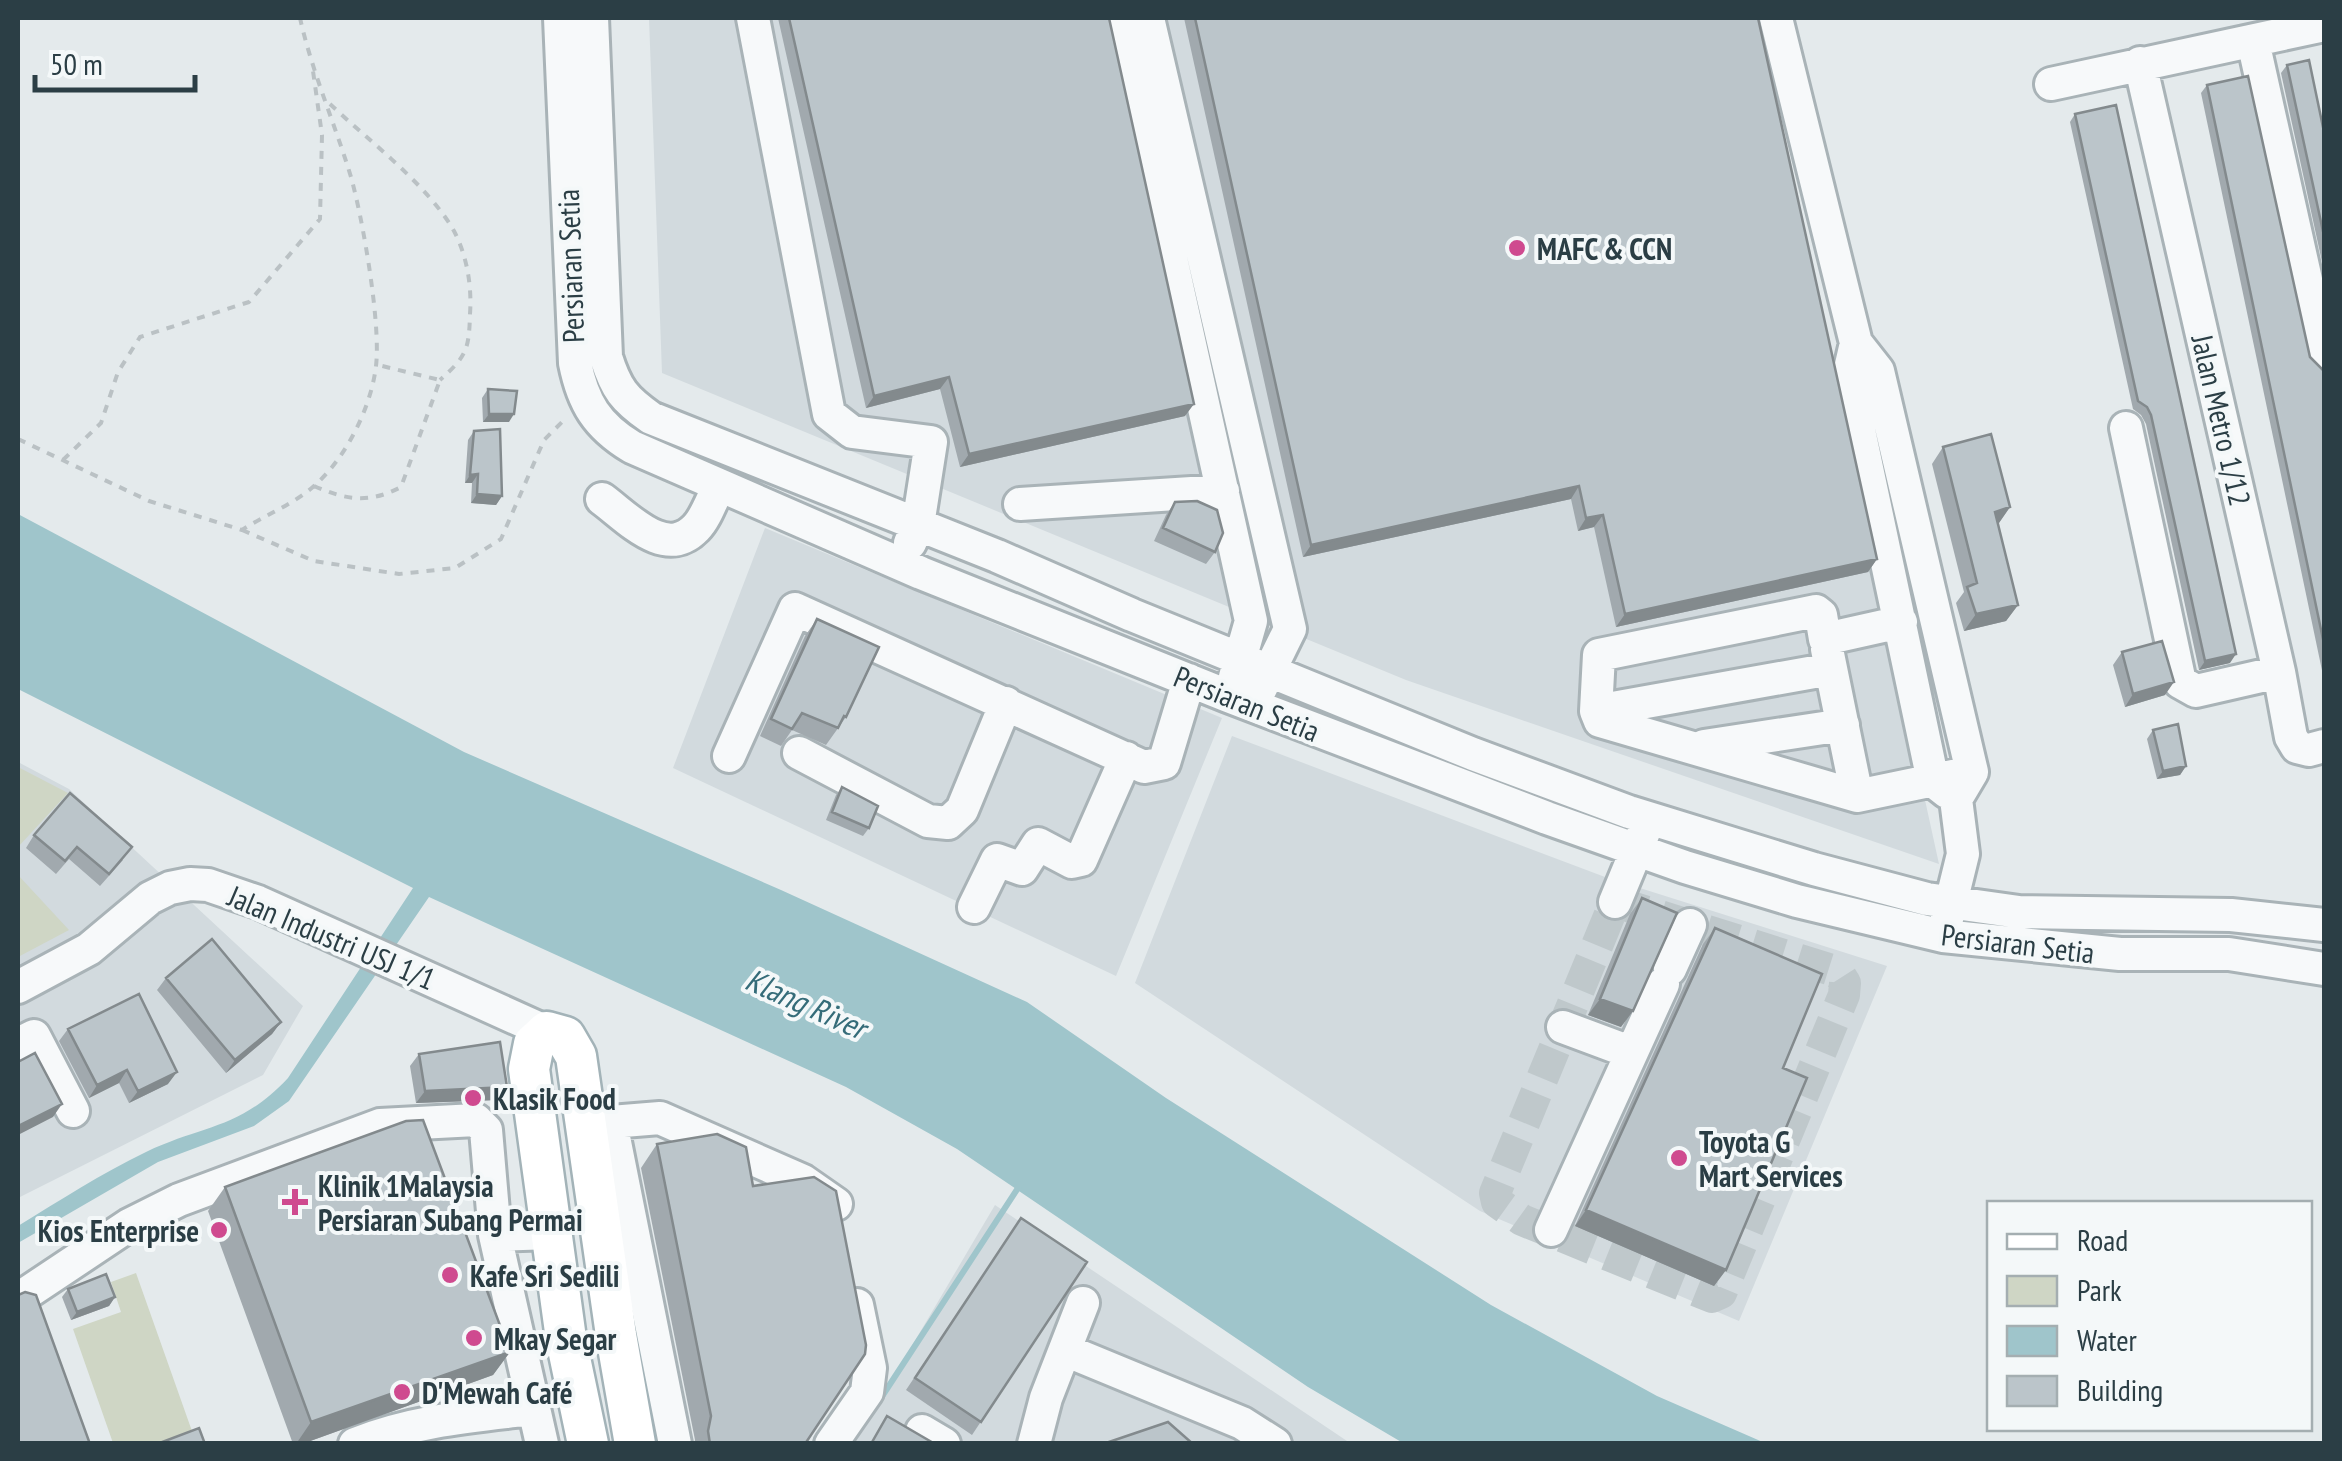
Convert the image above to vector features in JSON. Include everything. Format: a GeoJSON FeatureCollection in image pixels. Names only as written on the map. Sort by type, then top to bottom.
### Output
{"type":"FeatureCollection","features":[{"type":"Feature","properties":{"kind":"main road"},"geometry":{"type":"LineString","coordinates":[[588,1444],[566,1338],[528,1069],[534,1044],[548,1032],[566,1038],[576,1056],[599,1126],[635,1444]]}},
{"type":"Feature","properties":{"kind":"street","name":"Persiaran Setia"},"geometry":{"type":"LineString","coordinates":[[560,18],[574,363],[581,392],[593,416],[610,434],[900,564],[1241,701],[1637,850],[1798,901],[1943,936],[2120,954],[2229,954],[2324,969]]}},
{"type":"Feature","properties":{"kind":"street","name":"Persiaran Setia"},"geometry":{"type":"LineString","coordinates":[[592,18],[606,357],[619,390],[628,402],[651,418],[1473,754],[1650,819],[1814,868],[1952,902],[2019,912],[2231,915],[2324,925]]}},
{"type":"Feature","properties":{"kind":"street"},"geometry":{"type":"LineString","coordinates":[[753,18],[829,414],[852,432],[931,442],[918,526],[900,564]]}},
{"type":"Feature","properties":{"kind":"street"},"geometry":{"type":"LineString","coordinates":[[1118,18],[1251,621],[1255,664]]}},
{"type":"Feature","properties":{"kind":"street"},"geometry":{"type":"LineString","coordinates":[[1148,18],[1290,629],[1255,664],[1241,701]]}},
{"type":"Feature","properties":{"kind":"street"},"geometry":{"type":"LineString","coordinates":[[1776,18],[1856,343],[1878,371],[1954,784],[1963,854],[1943,936]]}},
{"type":"Feature","properties":{"kind":"street"},"geometry":{"type":"LineString","coordinates":[[2051,84],[2324,25]]}},
{"type":"Feature","properties":{"kind":"street"},"geometry":{"type":"LineString","coordinates":[[2253,41],[2324,361]]}},
{"type":"Feature","properties":{"kind":"street","name":"Jalan Metro 1/12"},"geometry":{"type":"LineString","coordinates":[[2140,63],[2291,737],[2297,747],[2309,750],[2324,746]]}},
{"type":"Feature","properties":{"kind":"street"},"geometry":{"type":"LineString","coordinates":[[1856,343],[1848,378],[1901,622],[1954,784]]}},
{"type":"Feature","properties":{"kind":"street"},"geometry":{"type":"LineString","coordinates":[[588,405],[619,390]]}},
{"type":"Feature","properties":{"kind":"street"},"geometry":{"type":"LineString","coordinates":[[2126,428],[2180,682],[2196,691],[2279,672]]}},
{"type":"Feature","properties":{"kind":"street"},"geometry":{"type":"LineString","coordinates":[[602,499],[661,541],[681,540],[698,527],[719,486]]}},
{"type":"Feature","properties":{"kind":"street"},"geometry":{"type":"LineString","coordinates":[[1020,504],[1223,491]]}},
{"type":"Feature","properties":{"kind":"street"},"geometry":{"type":"LineString","coordinates":[[729,756],[795,609],[1144,767],[1164,763],[1189,680]]}},
{"type":"Feature","properties":{"kind":"street"},"geometry":{"type":"LineString","coordinates":[[1857,796],[1822,614],[1816,610],[1598,655],[1596,711],[1600,721],[1857,796],[1954,784]]}},
{"type":"Feature","properties":{"kind":"street"},"geometry":{"type":"LineString","coordinates":[[1596,711],[1828,654],[1901,622]]}},
{"type":"Feature","properties":{"kind":"street"},"geometry":{"type":"LineString","coordinates":[[799,752],[928,821],[948,823],[962,810],[1006,703]]}},
{"type":"Feature","properties":{"kind":"street"},"geometry":{"type":"LineString","coordinates":[[1691,748],[1843,725]]}},
{"type":"Feature","properties":{"kind":"street"},"geometry":{"type":"LineString","coordinates":[[974,906],[997,860],[1022,869],[1038,844],[1072,862],[1081,860],[1126,758]]}},
{"type":"Feature","properties":{"kind":"street"},"geometry":{"type":"LineString","coordinates":[[1615,902],[1650,819]]}},
{"type":"Feature","properties":{"kind":"street","name":"Jalan Industri USJ 1/1"},"geometry":{"type":"LineString","coordinates":[[18,987],[89,949],[150,898],[190,884],[258,902],[548,1032]]}},
{"type":"Feature","properties":{"kind":"street"},"geometry":{"type":"LineString","coordinates":[[1551,1230],[1690,925]]}},
{"type":"Feature","properties":{"kind":"street"},"geometry":{"type":"LineString","coordinates":[[1562,1028],[1630,1052]]}},
{"type":"Feature","properties":{"kind":"street"},"geometry":{"type":"LineString","coordinates":[[18,1044],[34,1036],[74,1111]]}},
{"type":"Feature","properties":{"kind":"street"},"geometry":{"type":"LineString","coordinates":[[675,1444],[599,1126],[660,1118],[803,1182],[838,1205],[845,1242]]}},
{"type":"Feature","properties":{"kind":"street"},"geometry":{"type":"LineString","coordinates":[[18,1299],[129,1226],[179,1200],[380,1125],[476,1120],[486,1130],[495,1235],[542,1444]]}},
{"type":"Feature","properties":{"kind":"street"},"geometry":{"type":"LineString","coordinates":[[495,1235],[553,1234]]}},
{"type":"Feature","properties":{"kind":"street"},"geometry":{"type":"LineString","coordinates":[[831,1444],[867,1392],[870,1368],[852,1278]]}},
{"type":"Feature","properties":{"kind":"street"},"geometry":{"type":"LineString","coordinates":[[1034,1444],[1046,1398],[1082,1303]]}},
{"type":"Feature","properties":{"kind":"street"},"geometry":{"type":"LineString","coordinates":[[1064,1350],[1242,1424],[1274,1444]]}},
{"type":"Feature","properties":{"kind":"street"},"geometry":{"type":"LineString","coordinates":[[355,1444],[440,1419],[532,1409]]}},
{"type":"Feature","properties":{"kind":"path"},"geometry":{"type":"LineString","coordinates":[[63,460],[101,423],[118,372],[140,338],[249,302],[320,219],[322,134],[300,18]]}},
{"type":"Feature","properties":{"kind":"path"},"geometry":{"type":"LineString","coordinates":[[242,530],[314,486],[343,452],[366,406],[377,365],[368,267],[352,181],[311,61]]}},
{"type":"Feature","properties":{"kind":"path"},"geometry":{"type":"LineString","coordinates":[[314,486],[343,499],[388,494],[402,486],[440,380],[461,361],[469,347],[469,274],[454,232],[419,188],[327,101]]}},
{"type":"Feature","properties":{"kind":"path"},"geometry":{"type":"LineString","coordinates":[[377,365],[440,380]]}},
{"type":"Feature","properties":{"kind":"path"},"geometry":{"type":"LineString","coordinates":[[18,439],[149,501],[242,530],[314,561],[399,574],[455,568],[501,539],[544,440],[560,420],[588,405]]}},
{"type":"Feature","properties":{"kind":"shaded area"},"geometry":{"type":"Polygon","coordinates":[[[649,18],[1754,18],[1939,864],[1406,680],[662,373],[649,18]]]}},
{"type":"Feature","properties":{"kind":"shaded area"},"geometry":{"type":"Polygon","coordinates":[[[765,528],[1222,718],[1116,976],[673,768],[765,528]]]}},
{"type":"Feature","properties":{"kind":"shaded area"},"geometry":{"type":"Polygon","coordinates":[[[1232,736],[1605,877],[1887,966],[1739,1321],[1480,1211],[1135,983],[1232,736]]]}},
{"type":"Feature","properties":{"kind":"shaded area"},"geometry":{"type":"Polygon","coordinates":[[[18,762],[69,789],[303,1006],[263,1075],[18,1198],[18,762]]]}},
{"type":"Feature","properties":{"kind":"shaded area"},"geometry":{"type":"Polygon","coordinates":[[[995,1205],[1350,1443],[854,1444],[995,1205]]]}},
{"type":"Feature","properties":{"kind":"green space"},"geometry":{"type":"Polygon","coordinates":[[[18,767],[68,793],[18,847],[18,767]]]}},
{"type":"Feature","properties":{"kind":"green space"},"geometry":{"type":"Polygon","coordinates":[[[18,875],[69,930],[18,957],[18,875]]]}},
{"type":"Feature","properties":{"kind":"green space"},"geometry":{"type":"Polygon","coordinates":[[[136,1273],[193,1434],[167,1443],[113,1443],[73,1329],[121,1312],[111,1282],[136,1273]]]}},
{"type":"Feature","properties":{"kind":"water","name":"Klang River"},"geometry":{"type":"Polygon","coordinates":[[[18,514],[464,752],[1027,1002],[1166,1098],[1491,1305],[1657,1396],[1765,1443],[1403,1443],[1308,1387],[957,1149],[846,1087],[429,897],[289,1101],[254,1126],[158,1162],[18,1243],[18,1226],[97,1178],[146,1152],[237,1117],[270,1095],[288,1078],[413,888],[18,689],[18,514]]]}},
{"type":"Feature","properties":{"kind":"building"},"geometry":{"type":"Polygon","coordinates":[[[789,18],[1109,18],[1194,404],[969,454],[949,377],[874,396],[789,18]]]}},
{"type":"Feature","properties":{"kind":"building","name":"MAFC & CCN"},"geometry":{"type":"Polygon","coordinates":[[[1195,18],[1758,18],[1877,559],[1625,614],[1603,515],[1586,518],[1579,486],[1311,545],[1195,18]]]}},
{"type":"Feature","properties":{"kind":"building"},"geometry":{"type":"Polygon","coordinates":[[[2309,60],[2324,132],[2324,236],[2287,65],[2309,60]]]}},
{"type":"Feature","properties":{"kind":"building"},"geometry":{"type":"Polygon","coordinates":[[[2248,76],[2310,357],[2324,371],[2324,644],[2207,85],[2248,76]]]}},
{"type":"Feature","properties":{"kind":"building"},"geometry":{"type":"Polygon","coordinates":[[[2116,105],[2236,654],[2205,661],[2151,415],[2138,401],[2075,114],[2116,105]]]}},
{"type":"Feature","properties":{"kind":"building"},"geometry":{"type":"Polygon","coordinates":[[[488,389],[517,391],[514,414],[489,414],[488,389]]]}},
{"type":"Feature","properties":{"kind":"building"},"geometry":{"type":"Polygon","coordinates":[[[500,429],[502,496],[477,494],[478,474],[470,475],[474,431],[500,429]]]}},
{"type":"Feature","properties":{"kind":"building"},"geometry":{"type":"Polygon","coordinates":[[[1991,434],[2010,507],[1995,512],[2018,605],[1976,614],[1967,587],[1977,583],[1943,447],[1991,434]]]}},
{"type":"Feature","properties":{"kind":"building"},"geometry":{"type":"Polygon","coordinates":[[[1197,501],[1217,510],[1223,533],[1215,552],[1163,528],[1175,502],[1197,501]]]}},
{"type":"Feature","properties":{"kind":"building"},"geometry":{"type":"Polygon","coordinates":[[[817,619],[879,647],[838,728],[802,713],[792,729],[771,719],[817,619]]]}},
{"type":"Feature","properties":{"kind":"building"},"geometry":{"type":"Polygon","coordinates":[[[2162,641],[2174,682],[2133,694],[2122,652],[2162,641]]]}},
{"type":"Feature","properties":{"kind":"building"},"geometry":{"type":"Polygon","coordinates":[[[2178,724],[2186,766],[2163,771],[2153,730],[2178,724]]]}},
{"type":"Feature","properties":{"kind":"building"},"geometry":{"type":"Polygon","coordinates":[[[842,787],[878,806],[869,828],[832,812],[842,787]]]}},
{"type":"Feature","properties":{"kind":"building"},"geometry":{"type":"Polygon","coordinates":[[[70,793],[132,847],[109,874],[77,847],[65,861],[34,835],[70,793]]]}},
{"type":"Feature","properties":{"kind":"building"},"geometry":{"type":"Polygon","coordinates":[[[1642,898],[1677,913],[1633,1011],[1600,999],[1642,898]]]}},
{"type":"Feature","properties":{"kind":"building","name":"Toyota G Mart Services"},"geometry":{"type":"Polygon","coordinates":[[[1715,928],[1822,974],[1783,1068],[1807,1078],[1726,1270],[1586,1210],[1715,928]]]}},
{"type":"Feature","properties":{"kind":"building"},"geometry":{"type":"Polygon","coordinates":[[[212,939],[281,1022],[235,1060],[166,978],[212,939]]]}},
{"type":"Feature","properties":{"kind":"building"},"geometry":{"type":"Polygon","coordinates":[[[139,994],[177,1072],[138,1091],[127,1070],[97,1085],[68,1029],[139,994]]]}},
{"type":"Feature","properties":{"kind":"building"},"geometry":{"type":"Polygon","coordinates":[[[500,1042],[507,1087],[425,1091],[419,1054],[500,1042]]]}},
{"type":"Feature","properties":{"kind":"building"},"geometry":{"type":"Polygon","coordinates":[[[35,1053],[62,1104],[18,1126],[18,1062],[35,1053]]]}},
{"type":"Feature","properties":{"kind":"building"},"geometry":{"type":"Polygon","coordinates":[[[423,1120],[510,1352],[311,1422],[225,1187],[406,1121],[423,1120]]]}},
{"type":"Feature","properties":{"kind":"building"},"geometry":{"type":"Polygon","coordinates":[[[717,1134],[746,1147],[753,1186],[814,1177],[836,1191],[865,1354],[805,1444],[710,1444],[711,1416],[657,1144],[717,1134]]]}},
{"type":"Feature","properties":{"kind":"building"},"geometry":{"type":"Polygon","coordinates":[[[1021,1218],[1087,1262],[981,1422],[915,1378],[1021,1218]]]}},
{"type":"Feature","properties":{"kind":"building"},"geometry":{"type":"Polygon","coordinates":[[[106,1274],[115,1297],[77,1312],[68,1289],[106,1274]]]}},
{"type":"Feature","properties":{"kind":"building"},"geometry":{"type":"Polygon","coordinates":[[[18,1295],[36,1295],[90,1444],[18,1444],[18,1295]]]}},
{"type":"Feature","properties":{"kind":"building"},"geometry":{"type":"Polygon","coordinates":[[[887,1416],[935,1444],[871,1444],[887,1416]]]}},
{"type":"Feature","properties":{"kind":"building"},"geometry":{"type":"Polygon","coordinates":[[[1168,1422],[1193,1444],[1103,1444],[1168,1422]]]}},
{"type":"Feature","properties":{"kind":"building"},"geometry":{"type":"Polygon","coordinates":[[[199,1428],[205,1444],[157,1444],[199,1428]]]}},
{"type":"Feature","properties":{"kind":"waterway"},"geometry":{"type":"LineString","coordinates":[[879,1401],[1020,1185]]}},
{"type":"Feature","properties":{"kind":"tunnel"},"geometry":{"type":"LineString","coordinates":[[1615,902],[1838,972],[1845,983],[1844,995],[1721,1293],[1712,1297],[1522,1220],[1497,1202],[1495,1193],[1615,902]]}},
{"type":"Feature","properties":{"kind":"place","name":"MAFC & CCN"},"geometry":{"type":"Point","coordinates":[1517,248]}},
{"type":"Feature","properties":{"kind":"place","name":"Klasik Food"},"geometry":{"type":"Point","coordinates":[473,1098]}},
{"type":"Feature","properties":{"kind":"place","name":"Toyota G Mart Services"},"geometry":{"type":"Point","coordinates":[1679,1158]}},
{"type":"Feature","properties":{"kind":"place","name":"Klinik 1Malaysia Persiaran Subang Permai"},"geometry":{"type":"Point","coordinates":[295,1202]}},
{"type":"Feature","properties":{"kind":"place","name":"Kios Enterprise"},"geometry":{"type":"Point","coordinates":[219,1230]}},
{"type":"Feature","properties":{"kind":"place","name":"Kafe Sri Sedili"},"geometry":{"type":"Point","coordinates":[450,1275]}},
{"type":"Feature","properties":{"kind":"place","name":"Mkay Segar"},"geometry":{"type":"Point","coordinates":[474,1338]}},
{"type":"Feature","properties":{"kind":"place","name":"D'Mewah Café"},"geometry":{"type":"Point","coordinates":[402,1392]}}]}
